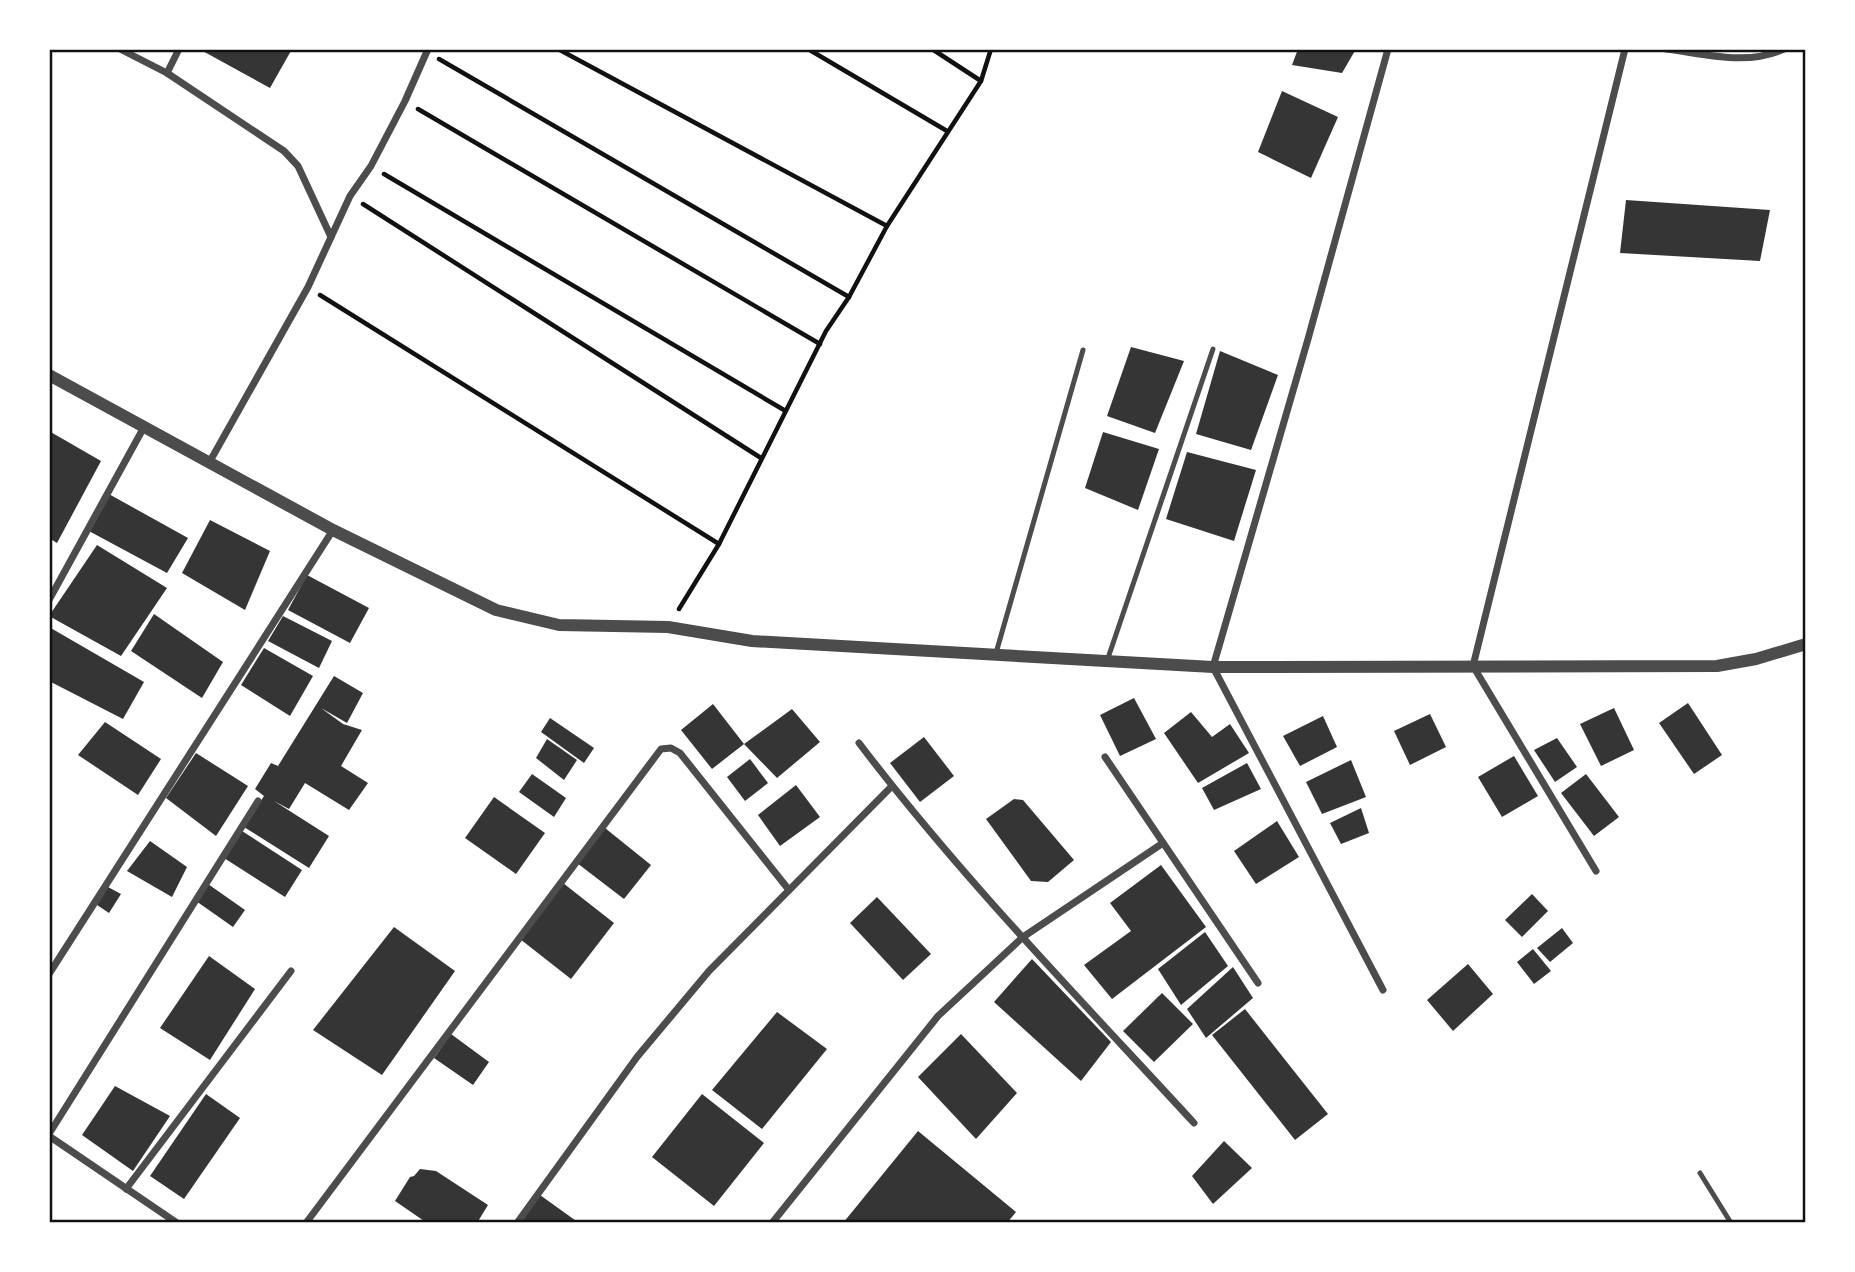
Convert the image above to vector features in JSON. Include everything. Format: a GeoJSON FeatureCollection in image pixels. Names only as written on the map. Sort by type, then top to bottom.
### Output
{"type":"FeatureCollection","features":[{"type":"Feature","properties":{"kind":"street"},"geometry":{"type":"LineString","coordinates":[[121,49],[167,73],[284,151],[298,166],[331,237]]}},
{"type":"Feature","properties":{"kind":"street"},"geometry":{"type":"LineString","coordinates":[[167,73],[179,49]]}},
{"type":"Feature","properties":{"kind":"street"},"geometry":{"type":"LineString","coordinates":[[1384,990],[1213,667],[1388,49]]}},
{"type":"Feature","properties":{"kind":"street"},"geometry":{"type":"LineString","coordinates":[[1596,871],[1473,666],[1625,49]]}},
{"type":"Feature","properties":{"kind":"street"},"geometry":{"type":"LineString","coordinates":[[1666,49],[1738,59],[1756,59],[1784,49]]}},
{"type":"Feature","properties":{"kind":"street"},"geometry":{"type":"LineString","coordinates":[[209,463],[308,288],[351,196],[371,166],[405,101],[427,50]]}},
{"type":"Feature","properties":{"kind":"street"},"geometry":{"type":"LineString","coordinates":[[49,375],[333,530],[496,610],[559,625],[668,627],[752,641],[1213,667],[1717,666],[1756,659],[1806,644]]}},
{"type":"Feature","properties":{"kind":"street"},"geometry":{"type":"LineString","coordinates":[[49,600],[144,427]]}},
{"type":"Feature","properties":{"kind":"street"},"geometry":{"type":"LineString","coordinates":[[49,974],[333,530]]}},
{"type":"Feature","properties":{"kind":"street"},"geometry":{"type":"LineString","coordinates":[[859,743],[892,786],[1023,937],[1194,1123]]}},
{"type":"Feature","properties":{"kind":"street"},"geometry":{"type":"LineString","coordinates":[[306,1223],[661,749],[671,748],[680,753],[789,890]]}},
{"type":"Feature","properties":{"kind":"street"},"geometry":{"type":"LineString","coordinates":[[1105,757],[1258,983]]}},
{"type":"Feature","properties":{"kind":"street"},"geometry":{"type":"LineString","coordinates":[[517,1223],[637,1057],[709,971],[892,786]]}},
{"type":"Feature","properties":{"kind":"street"},"geometry":{"type":"LineString","coordinates":[[177,1223],[49,1135],[258,801]]}},
{"type":"Feature","properties":{"kind":"street"},"geometry":{"type":"LineString","coordinates":[[772,1223],[938,1016],[1023,937],[1163,843]]}},
{"type":"Feature","properties":{"kind":"street"},"geometry":{"type":"LineString","coordinates":[[126,1189],[290,971]]}},
{"type":"Feature","properties":{"kind":"lane"},"geometry":{"type":"LineString","coordinates":[[1107,661],[1213,349]]}},
{"type":"Feature","properties":{"kind":"lane"},"geometry":{"type":"LineString","coordinates":[[996,654],[1083,350]]}},
{"type":"Feature","properties":{"kind":"lane"},"geometry":{"type":"LineString","coordinates":[[1700,1173],[1731,1223]]}},
{"type":"Feature","properties":{"kind":"path"},"geometry":{"type":"LineString","coordinates":[[558,49],[887,226]]}},
{"type":"Feature","properties":{"kind":"path"},"geometry":{"type":"LineString","coordinates":[[808,49],[947,131]]}},
{"type":"Feature","properties":{"kind":"path"},"geometry":{"type":"LineString","coordinates":[[932,49],[981,81]]}},
{"type":"Feature","properties":{"kind":"path"},"geometry":{"type":"LineString","coordinates":[[668,627],[719,544],[784,410],[887,226],[981,81],[991,49]]}},
{"type":"Feature","properties":{"kind":"path"},"geometry":{"type":"LineString","coordinates":[[427,50],[849,297]]}},
{"type":"Feature","properties":{"kind":"path"},"geometry":{"type":"LineString","coordinates":[[405,101],[820,344]]}},
{"type":"Feature","properties":{"kind":"path"},"geometry":{"type":"LineString","coordinates":[[371,166],[784,410]]}},
{"type":"Feature","properties":{"kind":"path"},"geometry":{"type":"LineString","coordinates":[[351,196],[761,458]]}},
{"type":"Feature","properties":{"kind":"path"},"geometry":{"type":"LineString","coordinates":[[308,288],[719,544]]}},
{"type":"Feature","properties":{"kind":"building"},"geometry":{"type":"Polygon","coordinates":[[[199,49],[292,49],[270,88],[199,49]]]}},
{"type":"Feature","properties":{"kind":"building"},"geometry":{"type":"Polygon","coordinates":[[[1298,49],[1356,49],[1342,73],[1292,65],[1298,49]]]}},
{"type":"Feature","properties":{"kind":"building"},"geometry":{"type":"Polygon","coordinates":[[[1282,91],[1338,117],[1311,178],[1258,152],[1282,91]]]}},
{"type":"Feature","properties":{"kind":"building"},"geometry":{"type":"Polygon","coordinates":[[[1626,200],[1770,210],[1760,261],[1620,253],[1626,200]]]}},
{"type":"Feature","properties":{"kind":"building"},"geometry":{"type":"Polygon","coordinates":[[[1131,347],[1184,361],[1155,433],[1107,416],[1131,347]]]}},
{"type":"Feature","properties":{"kind":"building"},"geometry":{"type":"Polygon","coordinates":[[[1220,351],[1278,375],[1251,450],[1196,434],[1220,351]]]}},
{"type":"Feature","properties":{"kind":"building"},"geometry":{"type":"Polygon","coordinates":[[[49,431],[101,461],[57,543],[49,538],[49,431]]]}},
{"type":"Feature","properties":{"kind":"building"},"geometry":{"type":"Polygon","coordinates":[[[1103,432],[1159,449],[1138,510],[1085,488],[1103,432]]]}},
{"type":"Feature","properties":{"kind":"building"},"geometry":{"type":"Polygon","coordinates":[[[1187,452],[1256,470],[1234,541],[1166,519],[1187,452]]]}},
{"type":"Feature","properties":{"kind":"building"},"geometry":{"type":"Polygon","coordinates":[[[107,493],[188,538],[167,573],[87,530],[107,493]]]}},
{"type":"Feature","properties":{"kind":"building"},"geometry":{"type":"Polygon","coordinates":[[[210,520],[270,551],[245,610],[182,573],[210,520]]]}},
{"type":"Feature","properties":{"kind":"building"},"geometry":{"type":"Polygon","coordinates":[[[97,545],[167,588],[121,656],[49,616],[97,545]]]}},
{"type":"Feature","properties":{"kind":"building"},"geometry":{"type":"Polygon","coordinates":[[[307,575],[369,608],[350,643],[288,610],[307,575]]]}},
{"type":"Feature","properties":{"kind":"building"},"geometry":{"type":"Polygon","coordinates":[[[154,614],[223,662],[202,698],[131,651],[154,614]]]}},
{"type":"Feature","properties":{"kind":"building"},"geometry":{"type":"Polygon","coordinates":[[[283,616],[332,641],[319,668],[268,641],[283,616]]]}},
{"type":"Feature","properties":{"kind":"building"},"geometry":{"type":"Polygon","coordinates":[[[49,627],[144,682],[123,719],[49,681],[49,627]]]}},
{"type":"Feature","properties":{"kind":"building"},"geometry":{"type":"Polygon","coordinates":[[[264,648],[313,676],[290,716],[241,685],[264,648]]]}},
{"type":"Feature","properties":{"kind":"building"},"geometry":{"type":"Polygon","coordinates":[[[334,676],[363,693],[347,723],[321,708],[343,724],[362,730],[341,766],[368,783],[349,810],[305,783],[289,809],[274,801],[329,836],[309,868],[244,827],[264,796],[255,789],[271,763],[278,766],[334,676]]]}},
{"type":"Feature","properties":{"kind":"building"},"geometry":{"type":"Polygon","coordinates":[[[1134,698],[1156,739],[1120,756],[1100,715],[1134,698]]]}},
{"type":"Feature","properties":{"kind":"building"},"geometry":{"type":"Polygon","coordinates":[[[1688,703],[1722,755],[1694,774],[1659,723],[1688,703]]]}},
{"type":"Feature","properties":{"kind":"building"},"geometry":{"type":"Polygon","coordinates":[[[713,704],[744,744],[712,769],[681,730],[713,704]]]}},
{"type":"Feature","properties":{"kind":"building"},"geometry":{"type":"Polygon","coordinates":[[[1614,708],[1634,750],[1601,766],[1580,724],[1614,708]]]}},
{"type":"Feature","properties":{"kind":"building"},"geometry":{"type":"Polygon","coordinates":[[[792,709],[820,742],[777,778],[744,744],[792,709]]]}},
{"type":"Feature","properties":{"kind":"building"},"geometry":{"type":"Polygon","coordinates":[[[1191,712],[1212,737],[1230,724],[1249,753],[1198,783],[1164,733],[1191,712]]]}},
{"type":"Feature","properties":{"kind":"building"},"geometry":{"type":"Polygon","coordinates":[[[1430,714],[1446,747],[1410,765],[1394,731],[1430,714]]]}},
{"type":"Feature","properties":{"kind":"building"},"geometry":{"type":"Polygon","coordinates":[[[1323,716],[1337,747],[1300,766],[1283,736],[1323,716]]]}},
{"type":"Feature","properties":{"kind":"building"},"geometry":{"type":"Polygon","coordinates":[[[550,718],[594,748],[584,763],[541,732],[550,718]]]}},
{"type":"Feature","properties":{"kind":"building"},"geometry":{"type":"Polygon","coordinates":[[[105,722],[161,759],[138,795],[78,755],[105,722]]]}},
{"type":"Feature","properties":{"kind":"building"},"geometry":{"type":"Polygon","coordinates":[[[924,737],[954,776],[920,802],[890,763],[924,737]]]}},
{"type":"Feature","properties":{"kind":"building"},"geometry":{"type":"Polygon","coordinates":[[[1557,738],[1577,767],[1555,782],[1534,750],[1557,738]]]}},
{"type":"Feature","properties":{"kind":"building"},"geometry":{"type":"Polygon","coordinates":[[[547,739],[577,760],[564,780],[536,758],[547,739]]]}},
{"type":"Feature","properties":{"kind":"building"},"geometry":{"type":"Polygon","coordinates":[[[196,753],[248,786],[216,836],[166,798],[196,753]]]}},
{"type":"Feature","properties":{"kind":"building"},"geometry":{"type":"Polygon","coordinates":[[[1514,756],[1538,796],[1502,817],[1478,777],[1514,756]]]}},
{"type":"Feature","properties":{"kind":"building"},"geometry":{"type":"Polygon","coordinates":[[[750,759],[768,783],[745,801],[727,777],[750,759]]]}},
{"type":"Feature","properties":{"kind":"building"},"geometry":{"type":"Polygon","coordinates":[[[1351,760],[1366,797],[1322,814],[1306,782],[1351,760]]]}},
{"type":"Feature","properties":{"kind":"building"},"geometry":{"type":"Polygon","coordinates":[[[1247,763],[1261,789],[1214,810],[1202,788],[1247,763]]]}},
{"type":"Feature","properties":{"kind":"building"},"geometry":{"type":"Polygon","coordinates":[[[532,774],[566,798],[554,817],[519,792],[532,774]]]}},
{"type":"Feature","properties":{"kind":"building"},"geometry":{"type":"Polygon","coordinates":[[[1586,774],[1619,817],[1594,836],[1561,793],[1586,774]]]}},
{"type":"Feature","properties":{"kind":"building"},"geometry":{"type":"Polygon","coordinates":[[[796,785],[820,817],[780,846],[758,815],[796,785]]]}},
{"type":"Feature","properties":{"kind":"building"},"geometry":{"type":"Polygon","coordinates":[[[494,797],[545,833],[516,874],[465,838],[494,797]]]}},
{"type":"Feature","properties":{"kind":"building"},"geometry":{"type":"Polygon","coordinates":[[[1014,799],[1023,800],[1074,860],[1048,882],[1031,881],[986,819],[1014,799]]]}},
{"type":"Feature","properties":{"kind":"building"},"geometry":{"type":"Polygon","coordinates":[[[1361,808],[1369,833],[1341,844],[1330,823],[1361,808]]]}},
{"type":"Feature","properties":{"kind":"building"},"geometry":{"type":"Polygon","coordinates":[[[1277,821],[1299,857],[1256,884],[1234,851],[1277,821]]]}},
{"type":"Feature","properties":{"kind":"building"},"geometry":{"type":"Polygon","coordinates":[[[605,828],[651,865],[624,899],[577,863],[605,828]]]}},
{"type":"Feature","properties":{"kind":"building"},"geometry":{"type":"Polygon","coordinates":[[[242,831],[302,870],[285,897],[224,858],[242,831]]]}},
{"type":"Feature","properties":{"kind":"building"},"geometry":{"type":"Polygon","coordinates":[[[150,841],[187,867],[172,897],[127,871],[150,841]]]}},
{"type":"Feature","properties":{"kind":"building"},"geometry":{"type":"Polygon","coordinates":[[[1161,865],[1206,927],[1112,999],[1084,965],[1131,931],[1110,903],[1161,865]]]}},
{"type":"Feature","properties":{"kind":"building"},"geometry":{"type":"Polygon","coordinates":[[[563,883],[614,923],[571,979],[520,939],[563,883]]]}},
{"type":"Feature","properties":{"kind":"building"},"geometry":{"type":"Polygon","coordinates":[[[208,884],[245,910],[233,927],[196,901],[208,884]]]}},
{"type":"Feature","properties":{"kind":"building"},"geometry":{"type":"Polygon","coordinates":[[[108,887],[121,894],[109,913],[97,905],[108,887]]]}},
{"type":"Feature","properties":{"kind":"building"},"geometry":{"type":"Polygon","coordinates":[[[1532,894],[1548,911],[1522,937],[1505,920],[1532,894]]]}},
{"type":"Feature","properties":{"kind":"building"},"geometry":{"type":"Polygon","coordinates":[[[877,897],[931,954],[903,980],[850,923],[877,897]]]}},
{"type":"Feature","properties":{"kind":"building"},"geometry":{"type":"Polygon","coordinates":[[[394,927],[455,971],[382,1075],[313,1030],[394,927]]]}},
{"type":"Feature","properties":{"kind":"building"},"geometry":{"type":"Polygon","coordinates":[[[1562,928],[1573,943],[1550,962],[1537,948],[1562,928]]]}},
{"type":"Feature","properties":{"kind":"building"},"geometry":{"type":"Polygon","coordinates":[[[1205,932],[1228,966],[1181,1005],[1158,969],[1205,932]]]}},
{"type":"Feature","properties":{"kind":"building"},"geometry":{"type":"Polygon","coordinates":[[[1533,949],[1551,971],[1534,984],[1517,962],[1533,949]]]}},
{"type":"Feature","properties":{"kind":"building"},"geometry":{"type":"Polygon","coordinates":[[[209,956],[255,989],[210,1060],[160,1028],[209,956]]]}},
{"type":"Feature","properties":{"kind":"building"},"geometry":{"type":"Polygon","coordinates":[[[1032,959],[1111,1042],[1081,1081],[994,1002],[1032,959]]]}},
{"type":"Feature","properties":{"kind":"building"},"geometry":{"type":"Polygon","coordinates":[[[1468,964],[1493,994],[1453,1031],[1427,1000],[1468,964]]]}},
{"type":"Feature","properties":{"kind":"building"},"geometry":{"type":"Polygon","coordinates":[[[1233,967],[1253,998],[1206,1038],[1187,1009],[1233,967]]]}},
{"type":"Feature","properties":{"kind":"building"},"geometry":{"type":"Polygon","coordinates":[[[1162,993],[1193,1024],[1154,1062],[1123,1031],[1162,993]]]}},
{"type":"Feature","properties":{"kind":"building"},"geometry":{"type":"Polygon","coordinates":[[[1245,1009],[1328,1114],[1295,1140],[1212,1035],[1245,1009]]]}},
{"type":"Feature","properties":{"kind":"building"},"geometry":{"type":"Polygon","coordinates":[[[777,1012],[827,1049],[762,1129],[712,1090],[777,1012]]]}},
{"type":"Feature","properties":{"kind":"building"},"geometry":{"type":"Polygon","coordinates":[[[451,1034],[489,1062],[473,1085],[434,1058],[451,1034]]]}},
{"type":"Feature","properties":{"kind":"building"},"geometry":{"type":"Polygon","coordinates":[[[961,1034],[1017,1093],[976,1139],[918,1077],[961,1034]]]}},
{"type":"Feature","properties":{"kind":"building"},"geometry":{"type":"Polygon","coordinates":[[[115,1086],[170,1116],[133,1171],[82,1135],[115,1086]]]}},
{"type":"Feature","properties":{"kind":"building"},"geometry":{"type":"Polygon","coordinates":[[[206,1094],[240,1118],[184,1199],[150,1176],[206,1094]]]}},
{"type":"Feature","properties":{"kind":"building"},"geometry":{"type":"Polygon","coordinates":[[[702,1094],[764,1143],[714,1206],[652,1157],[702,1094]]]}},
{"type":"Feature","properties":{"kind":"building"},"geometry":{"type":"Polygon","coordinates":[[[918,1131],[1016,1212],[1007,1223],[843,1223],[918,1131]]]}},
{"type":"Feature","properties":{"kind":"building"},"geometry":{"type":"Polygon","coordinates":[[[1224,1141],[1252,1168],[1213,1204],[1192,1176],[1224,1141]]]}},
{"type":"Feature","properties":{"kind":"building"},"geometry":{"type":"Polygon","coordinates":[[[420,1169],[436,1171],[488,1205],[477,1223],[427,1223],[395,1201],[410,1177],[420,1169]]]}},
{"type":"Feature","properties":{"kind":"building"},"geometry":{"type":"Polygon","coordinates":[[[540,1195],[579,1223],[519,1223],[540,1195]]]}}]}
